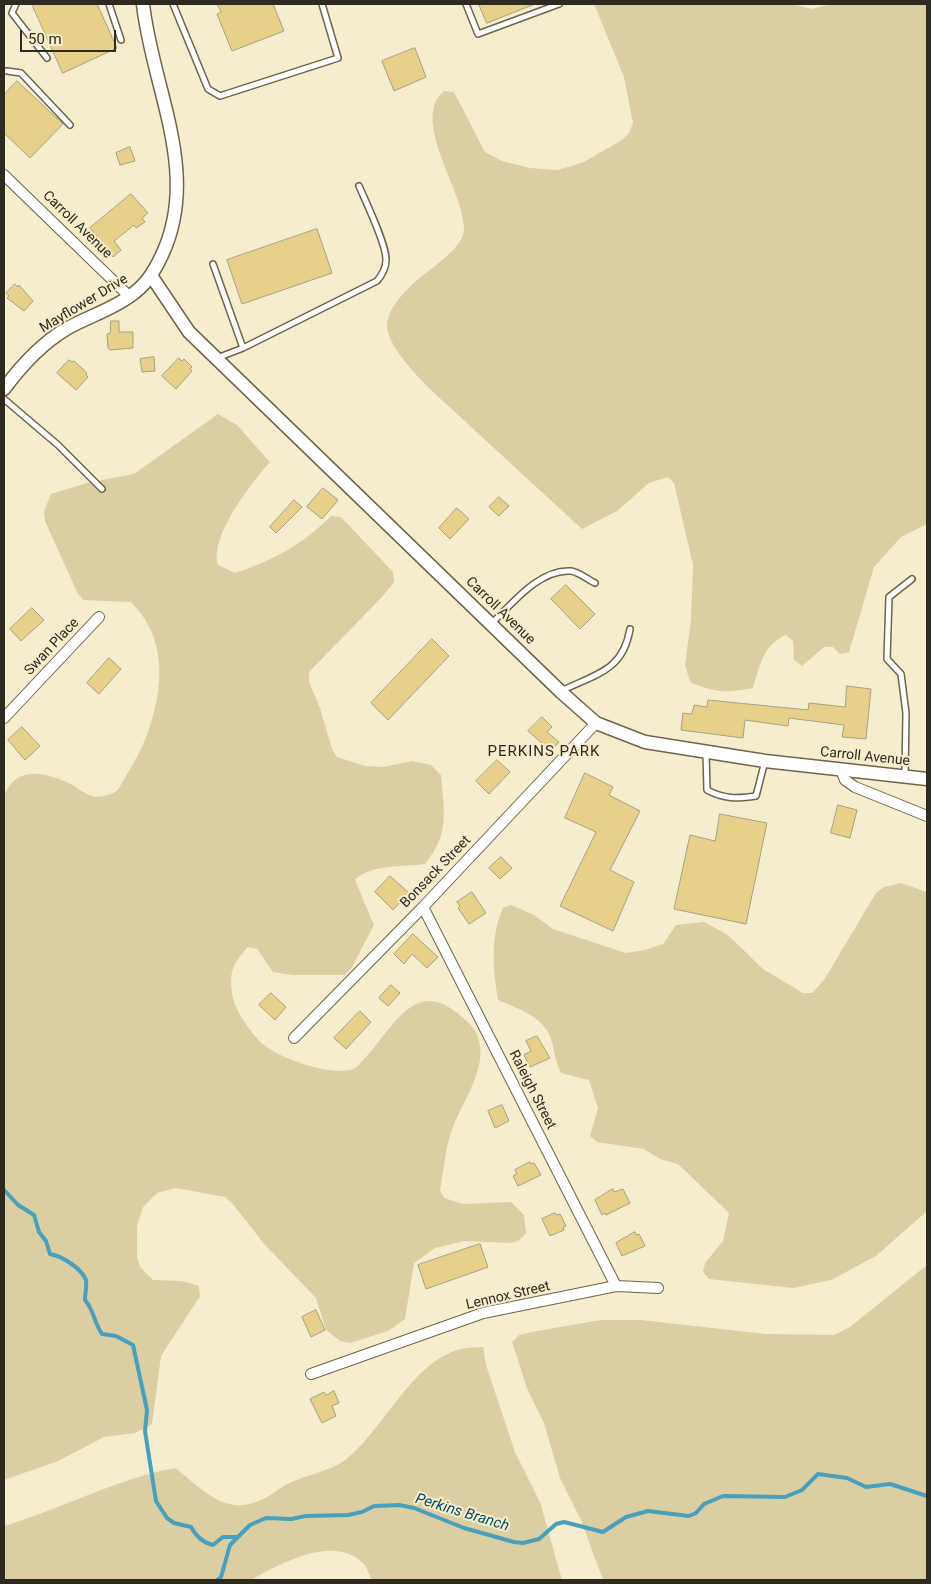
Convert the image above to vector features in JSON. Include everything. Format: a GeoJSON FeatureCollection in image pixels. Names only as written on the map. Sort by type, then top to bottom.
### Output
{"type":"FeatureCollection","features":[{"type":"Feature","properties":{"kind":"street","name":"Mayflower Drive"},"geometry":{"type":"LineString","coordinates":[[4,389],[35,352],[65,329],[130,297],[152,277],[166,247],[176,216],[178,182],[174,145],[143,4]]}},
{"type":"Feature","properties":{"kind":"street","name":"Carroll Avenue"},"geometry":{"type":"LineString","coordinates":[[4,175],[130,297]]}},
{"type":"Feature","properties":{"kind":"street","name":"Carroll Avenue"},"geometry":{"type":"LineString","coordinates":[[152,277],[189,332],[492,623],[561,692],[596,723],[645,742],[765,761],[927,779]]}},
{"type":"Feature","properties":{"kind":"street","name":"Swan Place"},"geometry":{"type":"LineString","coordinates":[[4,718],[99,617]]}},
{"type":"Feature","properties":{"kind":"street","name":"Bonsack Street"},"geometry":{"type":"LineString","coordinates":[[294,1038],[423,907],[596,723]]}},
{"type":"Feature","properties":{"kind":"street"},"geometry":{"type":"LineString","coordinates":[[841,770],[845,780],[855,787],[927,816]]}},
{"type":"Feature","properties":{"kind":"street","name":"Raleigh Street"},"geometry":{"type":"LineString","coordinates":[[423,907],[616,1286]]}},
{"type":"Feature","properties":{"kind":"street","name":"Lennox Street"},"geometry":{"type":"LineString","coordinates":[[311,1374],[483,1313],[616,1286],[658,1288]]}},
{"type":"Feature","properties":{"kind":"lane"},"geometry":{"type":"LineString","coordinates":[[16,4],[12,12],[47,58]]}},
{"type":"Feature","properties":{"kind":"lane"},"geometry":{"type":"LineString","coordinates":[[109,4],[121,40]]}},
{"type":"Feature","properties":{"kind":"lane"},"geometry":{"type":"LineString","coordinates":[[173,4],[208,89],[220,96],[338,58],[322,4]]}},
{"type":"Feature","properties":{"kind":"lane"},"geometry":{"type":"LineString","coordinates":[[466,4],[478,34],[559,4]]}},
{"type":"Feature","properties":{"kind":"lane"},"geometry":{"type":"LineString","coordinates":[[5,70],[21,73],[70,125]]}},
{"type":"Feature","properties":{"kind":"lane"},"geometry":{"type":"LineString","coordinates":[[217,359],[376,282],[382,275],[385,269],[386,255],[360,186]]}},
{"type":"Feature","properties":{"kind":"lane"},"geometry":{"type":"LineString","coordinates":[[212,264],[243,348]]}},
{"type":"Feature","properties":{"kind":"lane"},"geometry":{"type":"LineString","coordinates":[[4,400],[58,445],[102,489]]}},
{"type":"Feature","properties":{"kind":"lane"},"geometry":{"type":"LineString","coordinates":[[492,623],[527,589],[554,572],[573,571],[595,583]]}},
{"type":"Feature","properties":{"kind":"lane"},"geometry":{"type":"LineString","coordinates":[[905,777],[906,713],[901,674],[886,659],[889,597],[912,579]]}},
{"type":"Feature","properties":{"kind":"lane"},"geometry":{"type":"LineString","coordinates":[[561,692],[616,664],[627,647],[630,629]]}},
{"type":"Feature","properties":{"kind":"lane"},"geometry":{"type":"LineString","coordinates":[[706,752],[707,790],[717,796],[736,800],[756,796],[765,761]]}},
{"type":"Feature","properties":{"kind":"shaded area"},"geometry":{"type":"Polygon","coordinates":[[[594,4],[791,4],[812,9],[831,4],[927,4],[927,524],[901,537],[874,567],[849,652],[840,654],[833,647],[824,647],[802,666],[794,660],[793,641],[786,635],[778,639],[767,650],[760,664],[753,688],[721,691],[690,682],[685,665],[691,620],[693,565],[674,483],[668,477],[649,483],[617,511],[582,529],[426,385],[400,355],[392,343],[387,329],[390,312],[397,301],[416,281],[452,251],[462,237],[464,230],[458,202],[434,133],[433,117],[435,102],[444,91],[454,92],[485,152],[502,161],[530,168],[558,170],[584,162],[622,140],[629,133],[633,123],[624,77],[594,4]]]}},
{"type":"Feature","properties":{"kind":"shaded area"},"geometry":{"type":"Polygon","coordinates":[[[218,414],[237,425],[270,462],[243,497],[225,526],[217,554],[218,565],[235,573],[262,563],[298,543],[331,516],[341,517],[393,572],[394,582],[382,597],[309,672],[309,682],[320,708],[332,749],[337,757],[365,766],[384,767],[412,761],[431,765],[441,775],[444,812],[442,832],[433,853],[425,864],[388,867],[369,871],[355,880],[374,925],[351,969],[344,975],[292,975],[273,972],[257,949],[248,947],[238,959],[233,970],[231,982],[235,1004],[250,1030],[264,1045],[294,1061],[333,1071],[344,1071],[357,1066],[373,1050],[400,1016],[421,1002],[433,1001],[447,1006],[459,1014],[475,1031],[480,1043],[480,1056],[474,1081],[450,1137],[440,1190],[444,1198],[463,1204],[511,1202],[524,1215],[526,1233],[520,1240],[511,1243],[464,1241],[435,1248],[414,1263],[405,1319],[388,1331],[350,1343],[340,1341],[326,1330],[316,1298],[265,1245],[232,1203],[225,1197],[176,1188],[157,1193],[143,1207],[137,1226],[137,1257],[140,1267],[153,1280],[182,1281],[199,1286],[200,1296],[161,1356],[152,1424],[135,1433],[104,1437],[58,1461],[4,1480],[4,797],[15,780],[31,774],[40,774],[59,779],[92,796],[106,796],[118,790],[148,732],[157,697],[159,680],[159,663],[156,647],[151,631],[143,616],[131,602],[83,600],[77,592],[45,521],[44,511],[51,494],[87,483],[134,474],[218,414]]]}},
{"type":"Feature","properties":{"kind":"shaded area"},"geometry":{"type":"Polygon","coordinates":[[[901,883],[927,892],[927,1211],[876,1256],[831,1280],[793,1288],[709,1279],[703,1272],[705,1263],[723,1241],[729,1213],[678,1164],[660,1159],[644,1149],[597,1142],[590,1136],[598,1108],[589,1080],[561,1073],[551,1039],[542,1024],[522,1010],[498,1000],[494,942],[503,908],[511,905],[534,915],[553,929],[626,953],[645,950],[663,944],[676,925],[704,922],[728,935],[763,969],[803,993],[812,993],[824,980],[876,893],[884,887],[901,883]]]}},
{"type":"Feature","properties":{"kind":"shaded area"},"geometry":{"type":"Polygon","coordinates":[[[927,1265],[927,1580],[603,1580],[581,1520],[560,1478],[544,1423],[527,1388],[512,1342],[519,1335],[601,1320],[641,1320],[766,1334],[834,1335],[850,1327],[927,1265]]]}},
{"type":"Feature","properties":{"kind":"shaded area"},"geometry":{"type":"Polygon","coordinates":[[[483,1347],[486,1365],[515,1452],[540,1502],[562,1580],[372,1580],[363,1563],[351,1555],[337,1551],[322,1551],[291,1560],[251,1580],[4,1580],[4,1526],[131,1479],[175,1468],[205,1492],[225,1503],[236,1505],[248,1504],[261,1500],[287,1484],[331,1468],[344,1461],[358,1448],[411,1384],[425,1369],[440,1358],[460,1349],[483,1347]]]}},
{"type":"Feature","properties":{"kind":"building"},"geometry":{"type":"Polygon","coordinates":[[[32,4],[97,4],[117,48],[63,73],[32,4]]]}},
{"type":"Feature","properties":{"kind":"building"},"geometry":{"type":"Polygon","coordinates":[[[217,4],[273,4],[284,31],[232,51],[217,14],[221,12],[217,4]]]}},
{"type":"Feature","properties":{"kind":"building"},"geometry":{"type":"Polygon","coordinates":[[[479,4],[535,4],[487,23],[479,4]]]}},
{"type":"Feature","properties":{"kind":"building"},"geometry":{"type":"Polygon","coordinates":[[[415,48],[426,77],[394,91],[382,61],[415,48]]]}},
{"type":"Feature","properties":{"kind":"building"},"geometry":{"type":"Polygon","coordinates":[[[17,81],[63,124],[30,158],[4,133],[4,95],[17,81]]]}},
{"type":"Feature","properties":{"kind":"building"},"geometry":{"type":"Polygon","coordinates":[[[130,147],[135,161],[120,165],[116,153],[130,147]]]}},
{"type":"Feature","properties":{"kind":"building"},"geometry":{"type":"Polygon","coordinates":[[[131,194],[148,213],[142,218],[145,222],[136,228],[134,225],[114,241],[121,250],[113,257],[90,228],[131,194]]]}},
{"type":"Feature","properties":{"kind":"building"},"geometry":{"type":"Polygon","coordinates":[[[317,229],[332,273],[242,304],[227,260],[317,229]]]}},
{"type":"Feature","properties":{"kind":"building"},"geometry":{"type":"Polygon","coordinates":[[[15,284],[18,287],[19,285],[33,301],[24,311],[7,298],[9,296],[6,293],[15,284]]]}},
{"type":"Feature","properties":{"kind":"building"},"geometry":{"type":"Polygon","coordinates":[[[111,321],[119,321],[119,332],[133,332],[133,348],[110,350],[108,348],[107,334],[110,333],[111,321]]]}},
{"type":"Feature","properties":{"kind":"building"},"geometry":{"type":"Polygon","coordinates":[[[154,357],[155,371],[142,372],[140,359],[154,357]]]}},
{"type":"Feature","properties":{"kind":"building"},"geometry":{"type":"Polygon","coordinates":[[[179,358],[182,361],[184,359],[192,367],[190,369],[192,371],[176,389],[162,376],[179,358]]]}},
{"type":"Feature","properties":{"kind":"building"},"geometry":{"type":"Polygon","coordinates":[[[69,360],[74,361],[87,373],[88,377],[76,390],[57,373],[69,360]]]}},
{"type":"Feature","properties":{"kind":"building"},"geometry":{"type":"Polygon","coordinates":[[[323,488],[338,500],[322,519],[307,507],[323,488]]]}},
{"type":"Feature","properties":{"kind":"building"},"geometry":{"type":"Polygon","coordinates":[[[499,497],[509,506],[499,516],[489,507],[499,497]]]}},
{"type":"Feature","properties":{"kind":"building"},"geometry":{"type":"Polygon","coordinates":[[[294,500],[302,507],[276,533],[270,527],[294,500]]]}},
{"type":"Feature","properties":{"kind":"building"},"geometry":{"type":"Polygon","coordinates":[[[457,508],[469,519],[450,539],[439,528],[457,508]]]}},
{"type":"Feature","properties":{"kind":"building"},"geometry":{"type":"Polygon","coordinates":[[[566,585],[595,614],[580,629],[551,599],[566,585]]]}},
{"type":"Feature","properties":{"kind":"building"},"geometry":{"type":"Polygon","coordinates":[[[32,608],[44,620],[21,641],[10,629],[32,608]]]}},
{"type":"Feature","properties":{"kind":"building"},"geometry":{"type":"Polygon","coordinates":[[[432,639],[449,656],[388,720],[371,703],[432,639]]]}},
{"type":"Feature","properties":{"kind":"building"},"geometry":{"type":"Polygon","coordinates":[[[109,658],[121,669],[99,694],[87,683],[109,658]]]}},
{"type":"Feature","properties":{"kind":"building"},"geometry":{"type":"Polygon","coordinates":[[[847,686],[871,689],[866,739],[842,737],[844,725],[789,718],[788,726],[745,720],[743,738],[681,730],[683,713],[692,714],[694,705],[707,707],[708,700],[808,710],[809,703],[845,707],[847,686]]]}},
{"type":"Feature","properties":{"kind":"building"},"geometry":{"type":"Polygon","coordinates":[[[542,717],[552,727],[547,732],[559,742],[551,751],[528,731],[542,717]]]}},
{"type":"Feature","properties":{"kind":"building"},"geometry":{"type":"Polygon","coordinates":[[[22,727],[40,746],[25,760],[8,740],[22,727]]]}},
{"type":"Feature","properties":{"kind":"building"},"geometry":{"type":"Polygon","coordinates":[[[497,760],[510,772],[489,794],[476,781],[497,760]]]}},
{"type":"Feature","properties":{"kind":"building"},"geometry":{"type":"Polygon","coordinates":[[[585,773],[613,787],[609,795],[640,811],[610,870],[634,882],[613,931],[560,906],[596,832],[565,818],[585,773]]]}},
{"type":"Feature","properties":{"kind":"building"},"geometry":{"type":"Polygon","coordinates":[[[838,805],[857,810],[850,838],[831,833],[838,805]]]}},
{"type":"Feature","properties":{"kind":"building"},"geometry":{"type":"Polygon","coordinates":[[[720,814],[767,823],[746,924],[674,909],[690,835],[715,841],[720,814]]]}},
{"type":"Feature","properties":{"kind":"building"},"geometry":{"type":"Polygon","coordinates":[[[501,857],[512,868],[500,879],[489,868],[501,857]]]}},
{"type":"Feature","properties":{"kind":"building"},"geometry":{"type":"Polygon","coordinates":[[[390,876],[409,893],[393,910],[375,892],[390,876]]]}},
{"type":"Feature","properties":{"kind":"building"},"geometry":{"type":"Polygon","coordinates":[[[472,892],[486,913],[469,924],[458,908],[460,906],[457,902],[472,892]]]}},
{"type":"Feature","properties":{"kind":"building"},"geometry":{"type":"Polygon","coordinates":[[[413,934],[438,957],[427,968],[412,954],[404,964],[394,954],[413,934]]]}},
{"type":"Feature","properties":{"kind":"building"},"geometry":{"type":"Polygon","coordinates":[[[391,985],[400,993],[388,1006],[379,998],[391,985]]]}},
{"type":"Feature","properties":{"kind":"building"},"geometry":{"type":"Polygon","coordinates":[[[271,993],[286,1007],[275,1020],[259,1005],[271,993]]]}},
{"type":"Feature","properties":{"kind":"building"},"geometry":{"type":"Polygon","coordinates":[[[360,1011],[371,1022],[346,1049],[334,1038],[360,1011]]]}},
{"type":"Feature","properties":{"kind":"building"},"geometry":{"type":"Polygon","coordinates":[[[537,1036],[550,1058],[530,1067],[524,1055],[531,1051],[526,1041],[537,1036]]]}},
{"type":"Feature","properties":{"kind":"building"},"geometry":{"type":"Polygon","coordinates":[[[502,1105],[509,1121],[495,1128],[488,1111],[502,1105]]]}},
{"type":"Feature","properties":{"kind":"building"},"geometry":{"type":"Polygon","coordinates":[[[530,1162],[531,1164],[534,1163],[541,1175],[518,1186],[513,1176],[517,1174],[515,1170],[530,1162]]]}},
{"type":"Feature","properties":{"kind":"building"},"geometry":{"type":"Polygon","coordinates":[[[613,1189],[614,1192],[623,1189],[630,1203],[606,1215],[605,1213],[602,1215],[595,1200],[613,1189]]]}},
{"type":"Feature","properties":{"kind":"building"},"geometry":{"type":"Polygon","coordinates":[[[555,1213],[556,1215],[560,1214],[566,1226],[563,1227],[564,1230],[550,1236],[542,1219],[555,1213]]]}},
{"type":"Feature","properties":{"kind":"building"},"geometry":{"type":"Polygon","coordinates":[[[635,1232],[636,1235],[639,1234],[645,1246],[622,1256],[616,1243],[635,1232]]]}},
{"type":"Feature","properties":{"kind":"building"},"geometry":{"type":"Polygon","coordinates":[[[480,1244],[488,1267],[426,1289],[418,1265],[480,1244]]]}},
{"type":"Feature","properties":{"kind":"building"},"geometry":{"type":"Polygon","coordinates":[[[316,1310],[325,1330],[311,1337],[302,1317],[316,1310]]]}},
{"type":"Feature","properties":{"kind":"building"},"geometry":{"type":"Polygon","coordinates":[[[334,1391],[339,1403],[332,1406],[336,1416],[322,1423],[310,1399],[324,1392],[326,1395],[334,1391]]]}},
{"type":"Feature","properties":{"kind":"waterway"},"geometry":{"type":"LineString","coordinates":[[4,1190],[18,1205],[34,1215],[39,1232],[46,1241],[50,1254],[71,1263],[84,1276],[86,1280],[85,1300],[102,1334],[116,1336],[133,1345],[147,1410],[145,1431],[156,1501],[167,1518],[174,1523],[191,1527],[200,1539],[213,1545],[223,1537],[237,1537]]}},
{"type":"Feature","properties":{"kind":"waterway","name":"Perkins Branch"},"geometry":{"type":"LineString","coordinates":[[217,1580],[221,1577],[230,1545],[250,1525],[266,1518],[291,1519],[306,1516],[348,1515],[362,1512],[374,1506],[399,1505],[414,1508],[464,1528],[523,1543],[539,1539],[556,1524],[564,1522],[603,1532],[626,1517],[648,1511],[689,1516],[696,1513],[704,1504],[723,1496],[785,1497],[802,1490],[818,1474],[847,1478],[866,1487],[890,1484],[927,1496]]}},
{"type":"Feature","properties":{"kind":"district","name":"PERKINS PARK"},"geometry":{"type":"Point","coordinates":[544,752]}}]}
